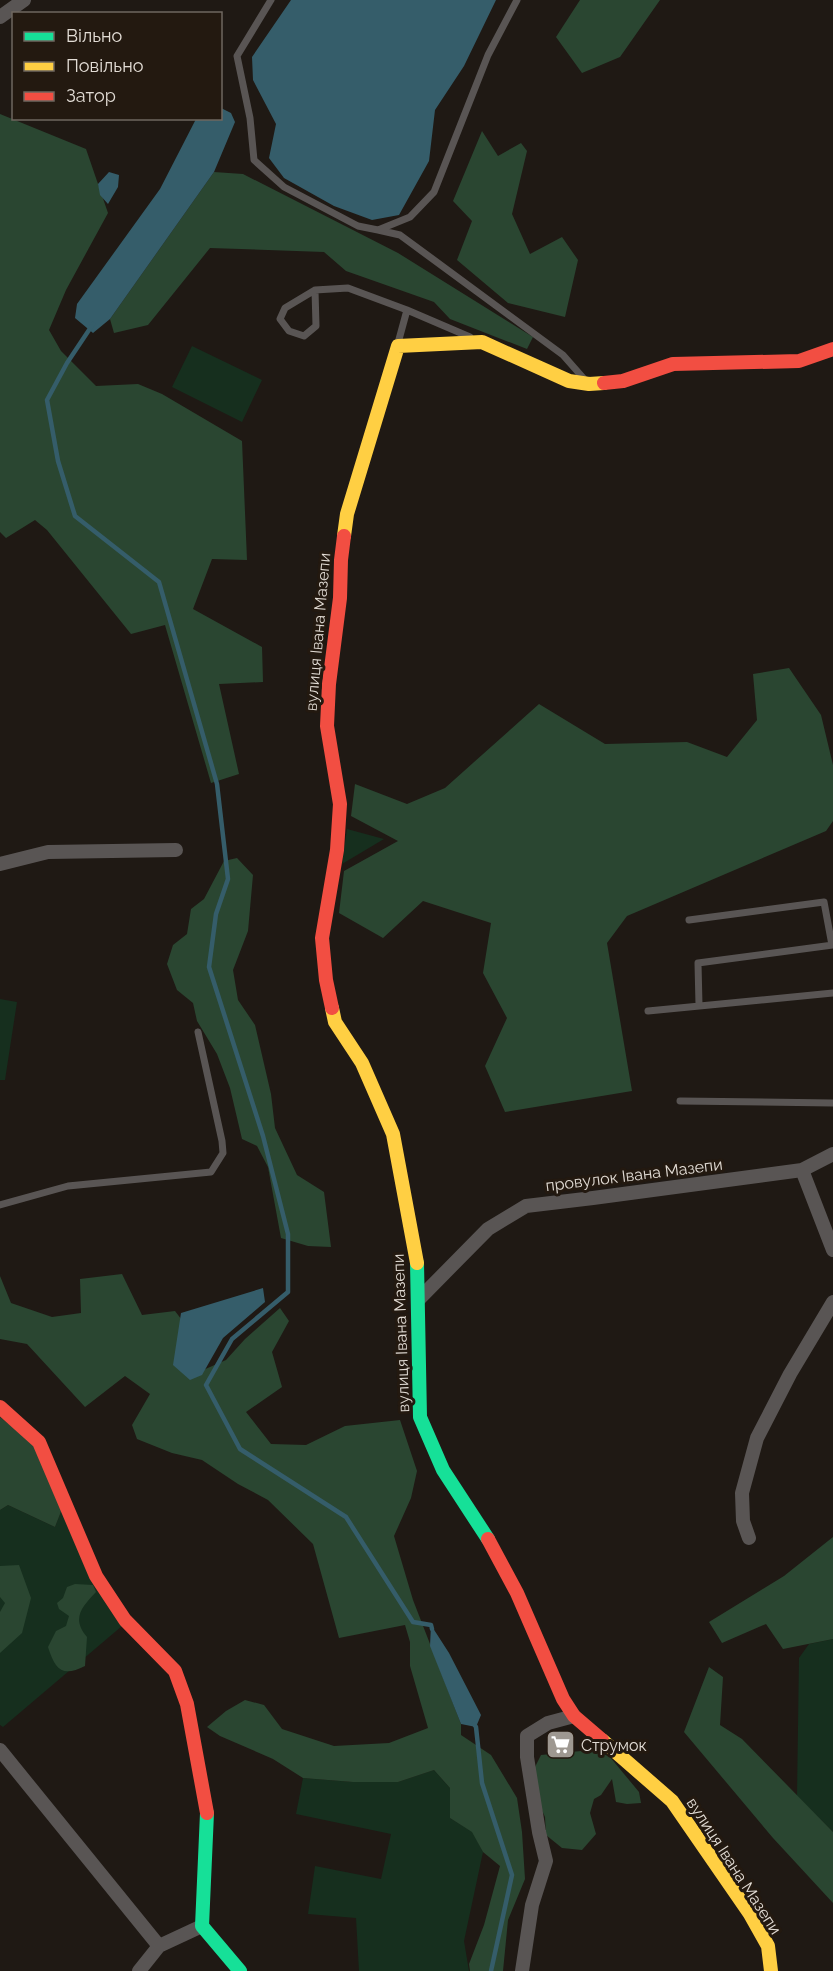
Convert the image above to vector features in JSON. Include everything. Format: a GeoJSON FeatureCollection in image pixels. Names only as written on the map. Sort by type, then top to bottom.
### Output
{"type":"FeatureCollection","features":[{"type":"Feature","properties":{"kind":"street"},"geometry":{"type":"LineString","coordinates":[[0,17],[24,0]]}},
{"type":"Feature","properties":{"kind":"street"},"geometry":{"type":"LineString","coordinates":[[398,346],[482,342],[569,381],[589,384],[623,381],[673,364],[799,361],[833,349]]}},
{"type":"Feature","properties":{"kind":"street","name":"вулиця Івана Мазепи"},"geometry":{"type":"LineString","coordinates":[[398,346],[346,514],[327,726],[340,804],[337,850],[322,938],[326,980],[335,1022],[362,1063],[393,1134],[417,1260],[420,1417],[443,1470],[484,1532],[517,1593],[563,1699],[574,1716],[672,1801],[750,1914],[768,1946],[771,1971]]}},
{"type":"Feature","properties":{"kind":"street"},"geometry":{"type":"LineString","coordinates":[[0,864],[48,852],[176,850]]}},
{"type":"Feature","properties":{"kind":"street","name":"провулок Івана Мазепи"},"geometry":{"type":"LineString","coordinates":[[419,1299],[488,1228],[526,1206],[802,1170],[833,1154]]}},
{"type":"Feature","properties":{"kind":"street"},"geometry":{"type":"LineString","coordinates":[[802,1170],[833,1250]]}},
{"type":"Feature","properties":{"kind":"street"},"geometry":{"type":"LineString","coordinates":[[749,1538],[743,1521],[742,1493],[758,1437],[790,1374],[833,1302]]}},
{"type":"Feature","properties":{"kind":"street"},"geometry":{"type":"LineString","coordinates":[[0,1407],[39,1442],[96,1576],[125,1620],[175,1671],[187,1704],[207,1809],[202,1926],[240,1971]]}},
{"type":"Feature","properties":{"kind":"street"},"geometry":{"type":"LineString","coordinates":[[522,1971],[532,1905],[546,1861],[527,1757],[527,1736],[548,1723],[574,1716]]}},
{"type":"Feature","properties":{"kind":"street"},"geometry":{"type":"LineString","coordinates":[[0,1750],[159,1946]]}},
{"type":"Feature","properties":{"kind":"street"},"geometry":{"type":"LineString","coordinates":[[139,1971],[159,1946],[202,1926]]}},
{"type":"Feature","properties":{"kind":"lane"},"geometry":{"type":"LineString","coordinates":[[271,0],[237,56],[250,118],[254,160],[284,187],[358,226],[400,236],[563,355],[589,384]]}},
{"type":"Feature","properties":{"kind":"lane"},"geometry":{"type":"LineString","coordinates":[[378,230],[410,217],[434,192],[488,55],[517,0]]}},
{"type":"Feature","properties":{"kind":"lane"},"geometry":{"type":"LineString","coordinates":[[315,291],[316,326],[304,336],[289,331],[280,320],[285,308],[315,291],[348,288],[482,342]]}},
{"type":"Feature","properties":{"kind":"lane"},"geometry":{"type":"LineString","coordinates":[[398,346],[406,310]]}},
{"type":"Feature","properties":{"kind":"lane"},"geometry":{"type":"LineString","coordinates":[[690,920],[824,902],[833,945],[698,963],[699,1005]]}},
{"type":"Feature","properties":{"kind":"lane"},"geometry":{"type":"LineString","coordinates":[[648,1011],[833,993]]}},
{"type":"Feature","properties":{"kind":"lane"},"geometry":{"type":"LineString","coordinates":[[0,1205],[68,1186],[211,1172],[223,1153],[222,1141],[198,1032]]}},
{"type":"Feature","properties":{"kind":"lane"},"geometry":{"type":"LineString","coordinates":[[680,1101],[833,1103]]}},
{"type":"Feature","properties":{"kind":"green space"},"geometry":{"type":"Polygon","coordinates":[[[580,0],[660,0],[620,57],[582,73],[556,37],[580,0]]]}},
{"type":"Feature","properties":{"kind":"green space"},"geometry":{"type":"Polygon","coordinates":[[[0,114],[86,149],[108,213],[66,290],[49,330],[61,351],[96,386],[138,384],[162,394],[242,441],[247,560],[212,559],[193,609],[262,647],[263,682],[219,684],[239,774],[211,783],[165,625],[131,634],[47,530],[35,520],[6,538],[0,532],[0,114]]]}},
{"type":"Feature","properties":{"kind":"green space"},"geometry":{"type":"Polygon","coordinates":[[[482,131],[498,156],[521,143],[527,151],[512,214],[530,254],[562,237],[578,260],[565,317],[508,303],[457,260],[472,221],[453,201],[482,131]]]}},
{"type":"Feature","properties":{"kind":"green space"},"geometry":{"type":"Polygon","coordinates":[[[214,172],[243,174],[398,253],[533,337],[527,349],[450,319],[434,302],[346,271],[324,252],[210,248],[148,325],[114,333],[110,319],[214,172]]]}},
{"type":"Feature","properties":{"kind":"green space"},"geometry":{"type":"Polygon","coordinates":[[[192,346],[262,380],[242,422],[172,387],[192,346]]]}},
{"type":"Feature","properties":{"kind":"green space"},"geometry":{"type":"Polygon","coordinates":[[[789,668],[821,715],[833,765],[833,821],[826,831],[627,916],[607,943],[632,1091],[505,1112],[485,1066],[507,1018],[483,973],[491,923],[423,901],[383,938],[339,913],[344,871],[398,841],[351,816],[355,784],[407,804],[445,788],[539,704],[605,744],[687,742],[727,757],[757,720],[753,674],[789,668]]]}},
{"type":"Feature","properties":{"kind":"green space"},"geometry":{"type":"Polygon","coordinates":[[[347,829],[384,839],[342,864],[347,829]]]}},
{"type":"Feature","properties":{"kind":"green space"},"geometry":{"type":"Polygon","coordinates":[[[237,858],[253,875],[248,931],[233,970],[238,1000],[255,1025],[271,1094],[275,1128],[297,1175],[324,1192],[331,1247],[308,1246],[281,1238],[268,1167],[257,1146],[242,1139],[230,1088],[217,1054],[197,1021],[193,1003],[177,990],[167,964],[173,945],[187,934],[191,909],[204,899],[224,861],[237,858]]]}},
{"type":"Feature","properties":{"kind":"green space"},"geometry":{"type":"Polygon","coordinates":[[[0,999],[17,1002],[5,1080],[0,1080],[0,999]]]}},
{"type":"Feature","properties":{"kind":"green space"},"geometry":{"type":"Polygon","coordinates":[[[122,1274],[142,1315],[175,1311],[188,1328],[194,1374],[226,1360],[245,1339],[280,1308],[289,1321],[272,1352],[282,1387],[246,1412],[271,1444],[306,1445],[345,1426],[400,1420],[417,1471],[411,1498],[394,1536],[413,1600],[461,1724],[461,1735],[491,1755],[517,1798],[525,1879],[508,1920],[503,1971],[470,1971],[469,1964],[484,1925],[500,1866],[483,1852],[472,1832],[450,1818],[450,1788],[434,1770],[398,1782],[353,1782],[303,1778],[273,1759],[220,1736],[207,1727],[226,1711],[245,1700],[264,1705],[282,1729],[334,1746],[389,1743],[428,1728],[410,1666],[410,1642],[405,1625],[339,1638],[313,1544],[268,1500],[238,1484],[202,1460],[172,1453],[137,1439],[132,1425],[150,1394],[125,1376],[85,1407],[27,1344],[0,1339],[0,1276],[11,1303],[52,1317],[81,1313],[80,1279],[122,1274]]]}},
{"type":"Feature","properties":{"kind":"green space"},"geometry":{"type":"Polygon","coordinates":[[[0,1417],[34,1444],[62,1509],[55,1527],[8,1505],[0,1510],[0,1417]]]}},
{"type":"Feature","properties":{"kind":"green space"},"geometry":{"type":"Polygon","coordinates":[[[8,1505],[55,1527],[62,1509],[122,1626],[3,1727],[0,1725],[0,1510],[8,1505]]]}},
{"type":"Feature","properties":{"kind":"green space"},"geometry":{"type":"Polygon","coordinates":[[[833,1537],[833,1639],[783,1649],[766,1624],[722,1643],[709,1622],[784,1576],[833,1537]]]}},
{"type":"Feature","properties":{"kind":"green space"},"geometry":{"type":"Polygon","coordinates":[[[19,1565],[31,1598],[22,1633],[0,1653],[0,1612],[5,1603],[0,1597],[0,1566],[19,1565]]]}},
{"type":"Feature","properties":{"kind":"green space"},"geometry":{"type":"Polygon","coordinates":[[[75,1584],[93,1585],[96,1592],[86,1603],[79,1618],[82,1630],[87,1637],[85,1666],[77,1670],[65,1671],[57,1666],[48,1647],[56,1631],[66,1626],[69,1616],[59,1609],[57,1603],[63,1598],[67,1587],[75,1584]]]}},
{"type":"Feature","properties":{"kind":"green space"},"geometry":{"type":"Polygon","coordinates":[[[833,1639],[833,1832],[797,1796],[799,1658],[809,1644],[833,1639]]]}},
{"type":"Feature","properties":{"kind":"green space"},"geometry":{"type":"Polygon","coordinates":[[[709,1667],[723,1677],[720,1725],[742,1739],[833,1832],[833,1903],[773,1838],[684,1732],[709,1667]]]}},
{"type":"Feature","properties":{"kind":"green space"},"geometry":{"type":"Polygon","coordinates":[[[589,1748],[610,1757],[639,1792],[641,1803],[616,1802],[612,1779],[601,1795],[594,1799],[590,1813],[596,1834],[582,1850],[562,1848],[546,1835],[545,1817],[537,1799],[533,1771],[541,1755],[581,1751],[589,1748]]]}},
{"type":"Feature","properties":{"kind":"green space"},"geometry":{"type":"Polygon","coordinates":[[[434,1770],[450,1788],[450,1818],[473,1832],[483,1852],[464,1941],[469,1971],[359,1971],[356,1918],[308,1914],[315,1866],[381,1879],[391,1834],[296,1814],[303,1778],[353,1782],[398,1782],[434,1770]]]}},
{"type":"Feature","properties":{"kind":"water"},"geometry":{"type":"Polygon","coordinates":[[[291,0],[496,0],[464,66],[435,110],[429,161],[399,215],[372,220],[334,206],[284,178],[269,158],[276,124],[253,80],[252,57],[291,0]]]}},
{"type":"Feature","properties":{"kind":"water"},"geometry":{"type":"Polygon","coordinates":[[[222,108],[231,113],[235,122],[214,172],[110,319],[93,333],[75,318],[77,304],[160,189],[195,120],[222,120],[222,108]]]}},
{"type":"Feature","properties":{"kind":"water"},"geometry":{"type":"Polygon","coordinates":[[[109,172],[119,175],[118,187],[108,204],[100,195],[98,184],[109,172]]]}},
{"type":"Feature","properties":{"kind":"water"},"geometry":{"type":"Polygon","coordinates":[[[263,1288],[265,1302],[223,1338],[202,1375],[190,1380],[173,1365],[181,1313],[263,1288]]]}},
{"type":"Feature","properties":{"kind":"water"},"geometry":{"type":"Polygon","coordinates":[[[431,1625],[449,1653],[481,1715],[476,1727],[461,1724],[430,1646],[431,1625]]]}},
{"type":"Feature","properties":{"kind":"waterway"},"geometry":{"type":"LineString","coordinates":[[93,324],[67,363],[47,400],[58,461],[75,516],[159,582],[217,784],[228,879],[216,914],[209,967],[263,1136],[288,1234],[288,1292],[232,1339],[206,1385],[240,1449],[346,1517],[413,1622],[431,1625],[432,1629]]}},
{"type":"Feature","properties":{"kind":"waterway"},"geometry":{"type":"LineString","coordinates":[[474,1724],[482,1783],[512,1875],[491,1971]]}},
{"type":"Feature","properties":{"kind":"traffic: fast"},"geometry":{"type":"LineString","coordinates":[[417,1263],[420,1417],[443,1470],[488,1539]]}},
{"type":"Feature","properties":{"kind":"traffic: fast"},"geometry":{"type":"LineString","coordinates":[[207,1813],[202,1926],[240,1971]]}},
{"type":"Feature","properties":{"kind":"traffic: slow"},"geometry":{"type":"LineString","coordinates":[[344,536],[347,514],[398,346],[482,342],[569,381],[589,384],[604,383]]}},
{"type":"Feature","properties":{"kind":"traffic: slow"},"geometry":{"type":"LineString","coordinates":[[332,1008],[335,1022],[362,1063],[393,1134],[417,1263]]}},
{"type":"Feature","properties":{"kind":"traffic: slow"},"geometry":{"type":"LineString","coordinates":[[602,1740],[672,1801],[750,1914],[768,1946],[771,1971]]}},
{"type":"Feature","properties":{"kind":"traffic: jam"},"geometry":{"type":"LineString","coordinates":[[604,383],[623,381],[673,364],[799,361],[833,349]]}},
{"type":"Feature","properties":{"kind":"traffic: jam"},"geometry":{"type":"LineString","coordinates":[[332,1008],[326,980],[322,938],[337,850],[340,804],[327,726],[344,536]]}},
{"type":"Feature","properties":{"kind":"traffic: jam"},"geometry":{"type":"LineString","coordinates":[[0,1407],[39,1442],[96,1576],[125,1620],[175,1671],[187,1704],[207,1813]]}},
{"type":"Feature","properties":{"kind":"traffic: jam"},"geometry":{"type":"LineString","coordinates":[[488,1539],[517,1593],[563,1699],[574,1716],[602,1740]]}},
{"type":"Feature","properties":{"kind":"place","name":"Струмок"},"geometry":{"type":"Point","coordinates":[560,1745]}}]}
